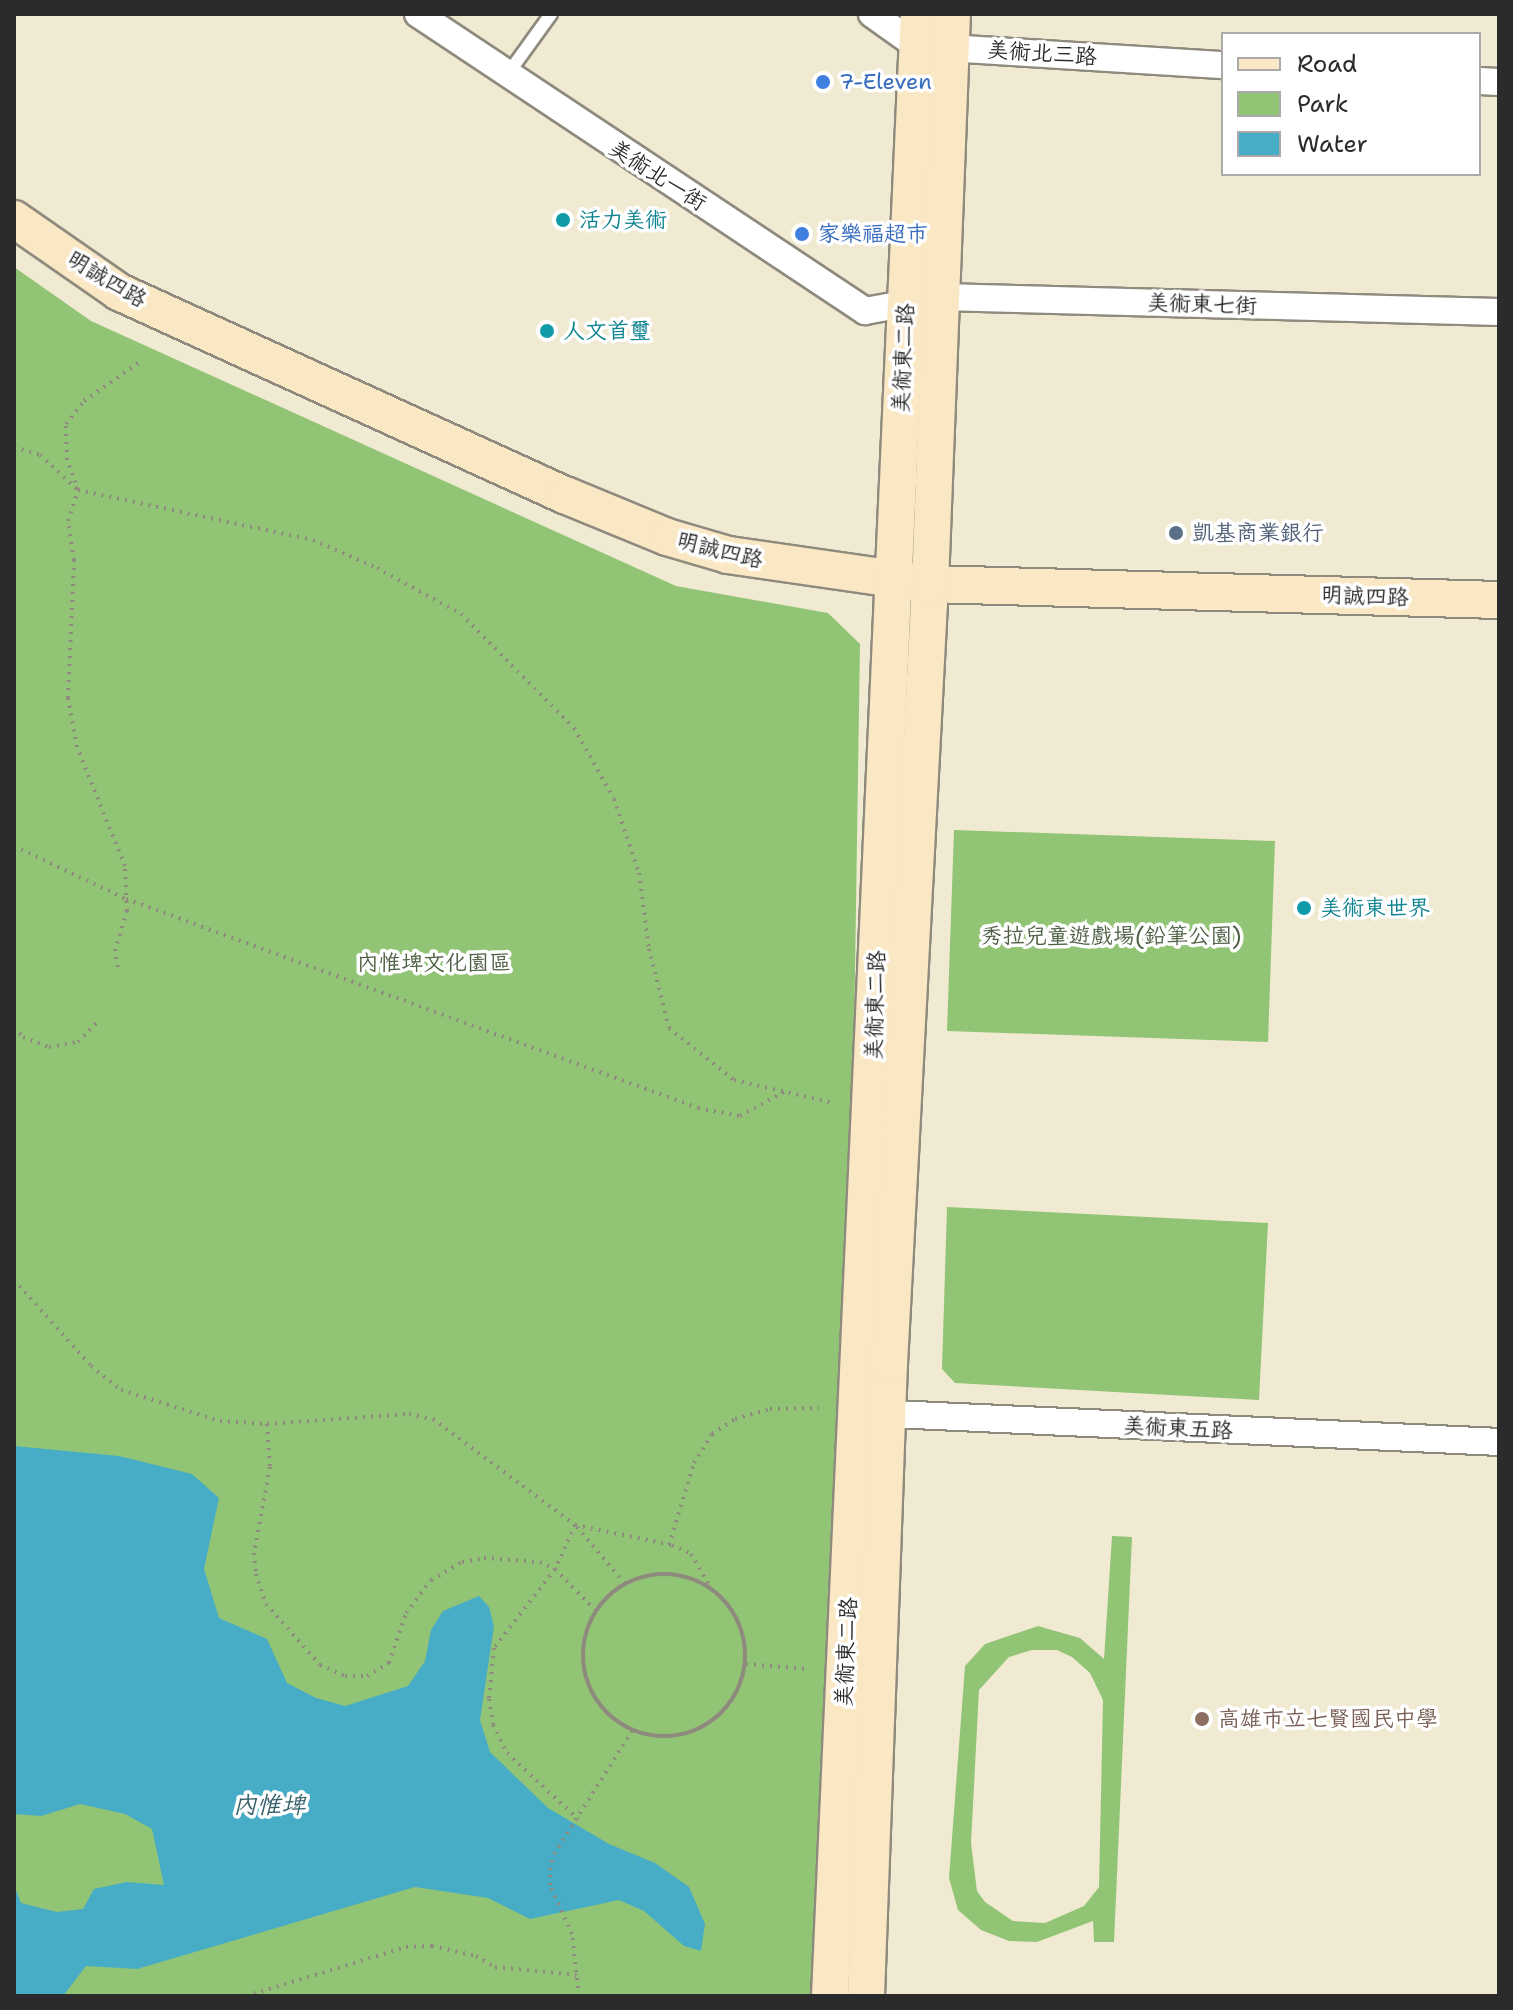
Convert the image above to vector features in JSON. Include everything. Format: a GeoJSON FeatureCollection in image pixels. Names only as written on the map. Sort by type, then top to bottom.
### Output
{"type":"FeatureCollection","features":[{"type":"Feature","properties":{"kind":"street","name":"美術北一街"},"geometry":{"type":"LineString","coordinates":[[418,14],[865,311],[906,306]]}},
{"type":"Feature","properties":{"kind":"street"},"geometry":{"type":"LineString","coordinates":[[872,14],[935,30]]}},
{"type":"Feature","properties":{"kind":"street","name":"美術北三路"},"geometry":{"type":"LineString","coordinates":[[935,30],[1221,65]]}},
{"type":"Feature","properties":{"kind":"street","name":"美術東二路"},"geometry":{"type":"LineString","coordinates":[[830,1996],[930,584],[942,297],[935,30]]}},
{"type":"Feature","properties":{"kind":"street","name":"美術東二路"},"geometry":{"type":"LineString","coordinates":[[866,1996],[873,1413],[892,580],[906,306],[935,30]]}},
{"type":"Feature","properties":{"kind":"street","name":"明誠四路"},"geometry":{"type":"LineString","coordinates":[[14,219],[119,292],[667,537],[728,555],[930,584],[1499,600]]}},
{"type":"Feature","properties":{"kind":"street","name":"美術東七街"},"geometry":{"type":"LineString","coordinates":[[906,306],[942,297],[1499,312]]}},
{"type":"Feature","properties":{"kind":"street","name":"美術東五路"},"geometry":{"type":"LineString","coordinates":[[873,1413],[1499,1442]]}},
{"type":"Feature","properties":{"kind":"lane"},"geometry":{"type":"LineString","coordinates":[[507,75],[551,14]]}},
{"type":"Feature","properties":{"kind":"path"},"geometry":{"type":"LineString","coordinates":[[118,967],[115,951],[126,899],[125,866],[77,747],[68,698],[74,560],[68,521],[78,490],[67,460],[66,424],[84,401],[141,361]]}},
{"type":"Feature","properties":{"kind":"path"},"geometry":{"type":"LineString","coordinates":[[14,447],[40,455],[78,490],[313,540],[461,614],[574,728],[614,799],[639,873],[649,949],[669,1028],[734,1080],[833,1103]]}},
{"type":"Feature","properties":{"kind":"path"},"geometry":{"type":"LineString","coordinates":[[14,846],[126,899],[698,1108],[740,1116],[784,1092]]}},
{"type":"Feature","properties":{"kind":"path"},"geometry":{"type":"LineString","coordinates":[[14,1027],[23,1037],[49,1047],[78,1042],[100,1019]]}},
{"type":"Feature","properties":{"kind":"path"},"geometry":{"type":"LineString","coordinates":[[14,1280],[91,1366],[121,1390],[206,1418],[267,1424],[409,1414],[433,1419],[575,1525],[625,1584]]}},
{"type":"Feature","properties":{"kind":"path"},"geometry":{"type":"LineString","coordinates":[[669,1545],[694,1463],[712,1434],[735,1419],[770,1409],[819,1408]]}},
{"type":"Feature","properties":{"kind":"path"},"geometry":{"type":"LineString","coordinates":[[267,1424],[270,1467],[254,1553],[256,1574],[266,1604],[320,1665],[345,1676],[367,1676],[389,1663],[406,1613],[431,1580],[462,1562],[484,1558],[540,1562],[555,1569],[595,1610]]}},
{"type":"Feature","properties":{"kind":"path"},"geometry":{"type":"LineString","coordinates":[[575,1525],[669,1545],[691,1554],[710,1587],[738,1621],[745,1664],[732,1699],[705,1725],[657,1736],[632,1730],[612,1718],[585,1679],[582,1655],[595,1610],[625,1584],[660,1573],[686,1576],[710,1587]]}},
{"type":"Feature","properties":{"kind":"path"},"geometry":{"type":"LineString","coordinates":[[575,1525],[555,1569],[494,1648],[489,1699],[493,1725],[507,1753],[578,1819]]}},
{"type":"Feature","properties":{"kind":"path"},"geometry":{"type":"LineString","coordinates":[[745,1664],[807,1669]]}},
{"type":"Feature","properties":{"kind":"path"},"geometry":{"type":"LineString","coordinates":[[579,1996],[572,1934],[550,1885],[550,1870],[632,1730]]}},
{"type":"Feature","properties":{"kind":"path"},"geometry":{"type":"LineString","coordinates":[[246,1996],[406,1947],[432,1946],[476,1956],[495,1967],[577,1975]]}},
{"type":"Feature","properties":{"kind":"green space","name":"內惟埤文化園區"},"geometry":{"type":"Polygon","coordinates":[[[14,267],[91,321],[676,586],[828,613],[860,644],[852,1168],[814,1996],[14,1996],[14,267]]]}},
{"type":"Feature","properties":{"kind":"green space","name":"秀拉兒童遊戲場(鉛筆公園)"},"geometry":{"type":"Polygon","coordinates":[[[954,830],[1275,841],[1268,1042],[947,1031],[954,830]]]}},
{"type":"Feature","properties":{"kind":"green space"},"geometry":{"type":"Polygon","coordinates":[[[947,1207],[1268,1223],[1259,1400],[955,1383],[942,1369],[947,1207]]]}},
{"type":"Feature","properties":{"kind":"green space"},"geometry":{"type":"Polygon","coordinates":[[[1112,1536],[1132,1537],[1114,1942],[1094,1942],[1093,1921],[1037,1942],[1009,1941],[981,1930],[958,1910],[949,1878],[965,1666],[985,1644],[1038,1626],[1080,1638],[1104,1659],[1112,1536]],[[1032,1650],[1009,1657],[979,1690],[971,1843],[977,1891],[985,1902],[1013,1921],[1045,1923],[1084,1906],[1099,1887],[1103,1700],[1090,1673],[1072,1657],[1057,1650],[1032,1650]]]}},
{"type":"Feature","properties":{"kind":"water","name":"內惟埤"},"geometry":{"type":"Polygon","coordinates":[[[14,1446],[119,1456],[192,1474],[219,1498],[204,1569],[219,1618],[267,1639],[287,1683],[316,1698],[345,1706],[408,1686],[425,1661],[431,1630],[443,1611],[479,1596],[489,1607],[494,1626],[480,1720],[490,1752],[548,1808],[609,1844],[655,1863],[689,1887],[705,1924],[701,1951],[684,1946],[644,1911],[619,1900],[530,1919],[488,1898],[415,1887],[137,1969],[86,1966],[63,1996],[14,1996],[14,1885],[21,1903],[57,1912],[83,1909],[94,1889],[127,1882],[164,1885],[152,1829],[125,1814],[80,1804],[41,1816],[14,1814],[14,1446]]]}},
{"type":"Feature","properties":{"kind":"place","name":"7-Eleven"},"geometry":{"type":"Point","coordinates":[823,82]}},
{"type":"Feature","properties":{"kind":"place","name":"活力美術"},"geometry":{"type":"Point","coordinates":[563,220]}},
{"type":"Feature","properties":{"kind":"place","name":"家樂福超市"},"geometry":{"type":"Point","coordinates":[802,234]}},
{"type":"Feature","properties":{"kind":"place","name":"人文首璽"},"geometry":{"type":"Point","coordinates":[547,331]}},
{"type":"Feature","properties":{"kind":"place","name":"凱基商業銀行"},"geometry":{"type":"Point","coordinates":[1176,533]}},
{"type":"Feature","properties":{"kind":"place","name":"美術東世界"},"geometry":{"type":"Point","coordinates":[1304,908]}},
{"type":"Feature","properties":{"kind":"place","name":"高雄市立七賢國民中學"},"geometry":{"type":"Point","coordinates":[1202,1719]}}]}
